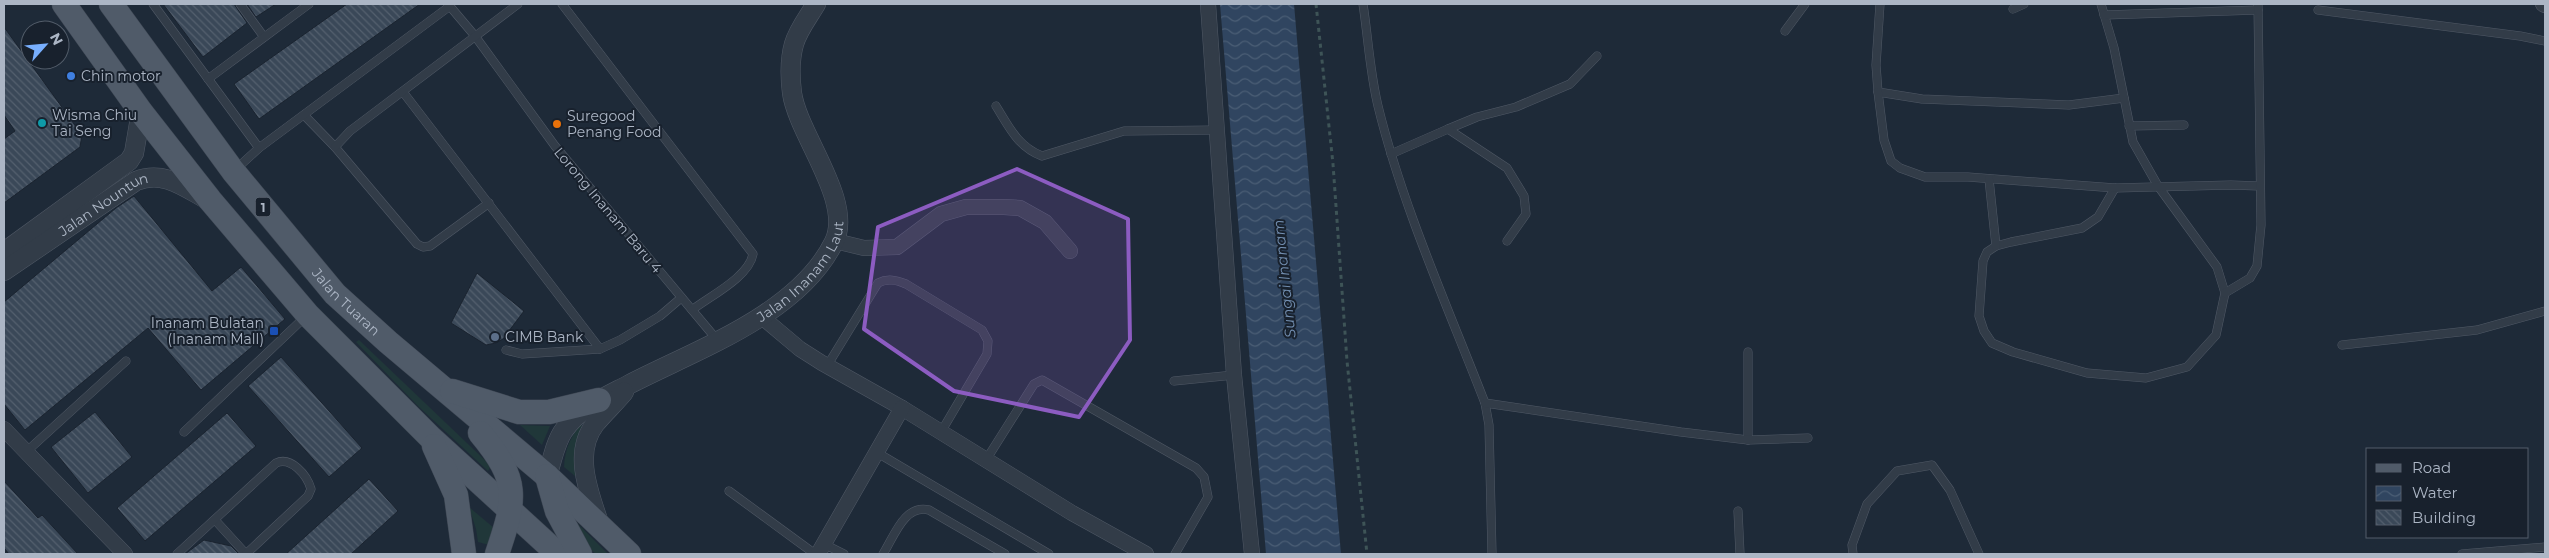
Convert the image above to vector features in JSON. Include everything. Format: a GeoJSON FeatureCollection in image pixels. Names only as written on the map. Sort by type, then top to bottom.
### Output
{"type":"FeatureCollection","features":[{"type":"Feature","properties":{"kind":"main road"},"geometry":{"type":"LineString","coordinates":[[64,4],[141,112],[210,200],[308,315],[430,437],[558,554]]}},
{"type":"Feature","properties":{"kind":"main road","name":"Jalan Tuaran"},"geometry":{"type":"LineString","coordinates":[[111,4],[233,171],[335,294],[441,387],[547,476],[629,554]]}},
{"type":"Feature","properties":{"kind":"main road"},"geometry":{"type":"LineString","coordinates":[[441,387],[519,412],[549,412],[599,400]]}},
{"type":"Feature","properties":{"kind":"main road"},"geometry":{"type":"LineString","coordinates":[[441,387],[496,452],[504,465],[511,489],[511,512],[497,554]]}},
{"type":"Feature","properties":{"kind":"main road"},"geometry":{"type":"LineString","coordinates":[[430,437],[456,495],[464,554]]}},
{"type":"Feature","properties":{"kind":"main road"},"geometry":{"type":"LineString","coordinates":[[547,476],[557,511],[580,554]]}},
{"type":"Feature","properties":{"kind":"street","name":"Jalan Inanam Laut"},"geometry":{"type":"LineString","coordinates":[[547,476],[563,432],[575,417],[599,400],[762,317],[810,275],[835,241],[838,211],[831,187],[803,126],[792,94],[790,68],[794,43],[816,4]]}},
{"type":"Feature","properties":{"kind":"street"},"geometry":{"type":"LineString","coordinates":[[1208,4],[1234,375],[1252,554]]}},
{"type":"Feature","properties":{"kind":"street","name":"Jalan Nountun"},"geometry":{"type":"LineString","coordinates":[[4,252],[129,161],[134,152],[141,112]]}},
{"type":"Feature","properties":{"kind":"street","name":"Jalan Nountun"},"geometry":{"type":"LineString","coordinates":[[4,271],[136,181],[146,177],[160,176],[210,200]]}},
{"type":"Feature","properties":{"kind":"street"},"geometry":{"type":"LineString","coordinates":[[835,241],[864,248],[897,247],[942,214],[966,207],[1004,207],[1020,208],[1045,222],[1070,251]]}},
{"type":"Feature","properties":{"kind":"street"},"geometry":{"type":"LineString","coordinates":[[762,317],[800,349],[827,366],[902,408],[1072,513],[1146,554]]}},
{"type":"Feature","properties":{"kind":"street","name":"Jalan Inanam Laut"},"geometry":{"type":"LineString","coordinates":[[601,528],[585,479],[584,451],[594,425],[633,382]]}},
{"type":"Feature","properties":{"kind":"street"},"geometry":{"type":"LineString","coordinates":[[819,551],[902,408]]}},
{"type":"Feature","properties":{"kind":"street"},"geometry":{"type":"LineString","coordinates":[[4,429],[125,554]]}},
{"type":"Feature","properties":{"kind":"lane"},"geometry":{"type":"LineString","coordinates":[[153,4],[259,148]]}},
{"type":"Feature","properties":{"kind":"lane"},"geometry":{"type":"LineString","coordinates":[[240,4],[264,37]]}},
{"type":"Feature","properties":{"kind":"lane"},"geometry":{"type":"LineString","coordinates":[[208,78],[309,4]]}},
{"type":"Feature","properties":{"kind":"lane"},"geometry":{"type":"LineString","coordinates":[[336,147],[350,131],[518,4]]}},
{"type":"Feature","properties":{"kind":"lane"},"geometry":{"type":"LineString","coordinates":[[562,4],[753,254],[752,262],[744,272],[692,310]]}},
{"type":"Feature","properties":{"kind":"lane"},"geometry":{"type":"LineString","coordinates":[[1363,4],[1377,103],[1391,154],[1426,257],[1485,403],[1489,425],[1492,554]]}},
{"type":"Feature","properties":{"kind":"lane"},"geometry":{"type":"LineString","coordinates":[[1785,31],[1805,4]]}},
{"type":"Feature","properties":{"kind":"lane"},"geometry":{"type":"LineString","coordinates":[[1880,4],[1876,65],[1878,92],[1884,140],[1892,161],[1900,168],[1925,177],[1990,179],[2115,188],[2259,186]]}},
{"type":"Feature","properties":{"kind":"lane"},"geometry":{"type":"LineString","coordinates":[[2013,9],[2024,4]]}},
{"type":"Feature","properties":{"kind":"lane"},"geometry":{"type":"LineString","coordinates":[[2101,4],[2133,142],[2158,186],[2217,267],[2225,293],[2216,335],[2187,367],[2146,378],[2087,373],[2013,352],[1992,343],[1984,331],[1978,316],[1983,261],[1987,252],[1996,246],[2082,228],[2098,217],[2115,188]]}},
{"type":"Feature","properties":{"kind":"lane"},"geometry":{"type":"LineString","coordinates":[[233,171],[259,148],[450,5]]}},
{"type":"Feature","properties":{"kind":"lane","name":"Lorong Inanam Baru 4"},"geometry":{"type":"LineString","coordinates":[[450,5],[475,36],[555,146],[718,341]]}},
{"type":"Feature","properties":{"kind":"lane"},"geometry":{"type":"LineString","coordinates":[[2104,15],[2258,7],[2261,225],[2257,266],[2250,278],[2225,293]]}},
{"type":"Feature","properties":{"kind":"lane"},"geometry":{"type":"LineString","coordinates":[[2318,10],[2520,36],[2545,41]]}},
{"type":"Feature","properties":{"kind":"lane"},"geometry":{"type":"LineString","coordinates":[[1391,154],[1477,117],[1516,107],[1570,84],[1597,56]]}},
{"type":"Feature","properties":{"kind":"lane"},"geometry":{"type":"LineString","coordinates":[[403,92],[600,349]]}},
{"type":"Feature","properties":{"kind":"lane"},"geometry":{"type":"LineString","coordinates":[[1878,92],[1922,99],[2069,105],[2124,98]]}},
{"type":"Feature","properties":{"kind":"lane"},"geometry":{"type":"LineString","coordinates":[[996,106],[1019,143],[1030,152],[1042,156],[1124,130],[1217,130]]}},
{"type":"Feature","properties":{"kind":"lane"},"geometry":{"type":"LineString","coordinates":[[304,115],[336,147],[417,244],[423,247],[430,246],[489,203]]}},
{"type":"Feature","properties":{"kind":"lane"},"geometry":{"type":"LineString","coordinates":[[2130,126],[2184,125]]}},
{"type":"Feature","properties":{"kind":"lane"},"geometry":{"type":"LineString","coordinates":[[1448,129],[1507,168],[1524,196],[1526,214],[1507,241]]}},
{"type":"Feature","properties":{"kind":"lane"},"geometry":{"type":"LineString","coordinates":[[1990,179],[1996,246]]}},
{"type":"Feature","properties":{"kind":"lane"},"geometry":{"type":"LineString","coordinates":[[827,366],[878,283],[884,280],[906,284],[982,330],[988,341],[987,354],[941,432]]}},
{"type":"Feature","properties":{"kind":"lane"},"geometry":{"type":"LineString","coordinates":[[506,350],[522,354],[600,349],[620,340],[660,316],[681,298]]}},
{"type":"Feature","properties":{"kind":"lane"},"geometry":{"type":"LineString","coordinates":[[2342,346],[2477,330],[2545,310]]}},
{"type":"Feature","properties":{"kind":"lane"},"geometry":{"type":"LineString","coordinates":[[184,432],[308,315]]}},
{"type":"Feature","properties":{"kind":"lane"},"geometry":{"type":"LineString","coordinates":[[1748,352],[1748,440]]}},
{"type":"Feature","properties":{"kind":"lane"},"geometry":{"type":"LineString","coordinates":[[26,452],[126,361]]}},
{"type":"Feature","properties":{"kind":"lane"},"geometry":{"type":"LineString","coordinates":[[1174,380],[1234,375]]}},
{"type":"Feature","properties":{"kind":"lane"},"geometry":{"type":"LineString","coordinates":[[986,460],[1034,384],[1042,380],[1196,468],[1204,477],[1208,497],[1175,554]]}},
{"type":"Feature","properties":{"kind":"lane"},"geometry":{"type":"LineString","coordinates":[[1485,403],[1748,440],[1808,438]]}},
{"type":"Feature","properties":{"kind":"lane"},"geometry":{"type":"LineString","coordinates":[[876,452],[1049,554]]}},
{"type":"Feature","properties":{"kind":"lane"},"geometry":{"type":"LineString","coordinates":[[177,554],[276,463],[283,460],[290,461],[309,482],[311,489],[308,496],[246,554],[215,520]]}},
{"type":"Feature","properties":{"kind":"lane"},"geometry":{"type":"LineString","coordinates":[[1853,554],[1852,545],[1867,504],[1897,471],[1932,465],[1950,490],[1979,554]]}},
{"type":"Feature","properties":{"kind":"lane"},"geometry":{"type":"LineString","coordinates":[[729,491],[819,551],[844,554]]}},
{"type":"Feature","properties":{"kind":"lane"},"geometry":{"type":"LineString","coordinates":[[883,554],[905,518],[916,509],[929,510],[1005,554]]}},
{"type":"Feature","properties":{"kind":"lane"},"geometry":{"type":"LineString","coordinates":[[1738,511],[1740,554]]}},
{"type":"Feature","properties":{"kind":"lane"},"geometry":{"type":"LineString","coordinates":[[2462,554],[2545,547]]}},
{"type":"Feature","properties":{"kind":"path"},"geometry":{"type":"LineString","coordinates":[[1316,4],[1333,164],[1347,361],[1368,554]]}},
{"type":"Feature","properties":{"kind":"highlighted area"},"geometry":{"type":"Polygon","coordinates":[[[1017,169],[1128,219],[1130,340],[1079,417],[954,391],[864,329],[878,227],[1017,169]]]}},
{"type":"Feature","properties":{"kind":"green space"},"geometry":{"type":"Polygon","coordinates":[[[359,340],[491,466],[488,471],[418,406],[356,342],[359,340]]]}},
{"type":"Feature","properties":{"kind":"green space"},"geometry":{"type":"Polygon","coordinates":[[[584,419],[577,439],[575,476],[564,467],[566,453],[576,430],[584,419]]]}},
{"type":"Feature","properties":{"kind":"green space"},"geometry":{"type":"Polygon","coordinates":[[[520,425],[550,426],[542,445],[520,425]]]}},
{"type":"Feature","properties":{"kind":"green space"},"geometry":{"type":"Polygon","coordinates":[[[469,507],[494,528],[489,545],[478,542],[469,507]]]}},
{"type":"Feature","properties":{"kind":"green space"},"geometry":{"type":"Polygon","coordinates":[[[572,518],[608,554],[596,554],[585,545],[572,518]]]}},
{"type":"Feature","properties":{"kind":"water","name":"Sungai Inanam"},"geometry":{"type":"Polygon","coordinates":[[[1220,4],[1294,4],[1341,554],[1266,554],[1220,4]]]}},
{"type":"Feature","properties":{"kind":"building"},"geometry":{"type":"Polygon","coordinates":[[[163,4],[234,4],[247,23],[203,57],[163,4]]]}},
{"type":"Feature","properties":{"kind":"building"},"geometry":{"type":"Polygon","coordinates":[[[247,4],[276,4],[256,17],[247,4]]]}},
{"type":"Feature","properties":{"kind":"building"},"geometry":{"type":"Polygon","coordinates":[[[347,4],[420,4],[259,119],[234,84],[347,4]]]}},
{"type":"Feature","properties":{"kind":"building","name":"Wisma Chiu Tai Seng"},"geometry":{"type":"Polygon","coordinates":[[[4,27],[20,49],[20,70],[35,70],[82,135],[80,147],[4,203],[4,139],[15,131],[4,115],[4,27]]]}},
{"type":"Feature","properties":{"kind":"building"},"geometry":{"type":"Polygon","coordinates":[[[134,196],[212,291],[241,267],[285,319],[201,390],[148,328],[25,430],[4,404],[4,302],[116,208],[134,196]]]}},
{"type":"Feature","properties":{"kind":"building"},"geometry":{"type":"Polygon","coordinates":[[[477,273],[524,311],[503,339],[486,345],[451,323],[477,273]]]}},
{"type":"Feature","properties":{"kind":"building"},"geometry":{"type":"Polygon","coordinates":[[[281,357],[362,448],[329,477],[248,386],[281,357]]]}},
{"type":"Feature","properties":{"kind":"building"},"geometry":{"type":"Polygon","coordinates":[[[95,412],[132,457],[88,493],[51,447],[95,412]]]}},
{"type":"Feature","properties":{"kind":"building"},"geometry":{"type":"Polygon","coordinates":[[[227,413],[256,446],[145,541],[117,508],[227,413]]]}},
{"type":"Feature","properties":{"kind":"building"},"geometry":{"type":"Polygon","coordinates":[[[369,479],[398,511],[351,554],[286,554],[369,479]]]}},
{"type":"Feature","properties":{"kind":"building"},"geometry":{"type":"Polygon","coordinates":[[[4,481],[38,518],[42,515],[78,554],[9,554],[4,548],[4,481]]]}},
{"type":"Feature","properties":{"kind":"building"},"geometry":{"type":"Polygon","coordinates":[[[204,540],[231,546],[239,554],[185,554],[204,540]]]}},
{"type":"Feature","properties":{"kind":"place","name":"Chin motor"},"geometry":{"type":"Point","coordinates":[71,76]}},
{"type":"Feature","properties":{"kind":"place","name":"Wisma Chiu Tai Seng"},"geometry":{"type":"Point","coordinates":[42,123]}},
{"type":"Feature","properties":{"kind":"place","name":"Suregood Penang Food"},"geometry":{"type":"Point","coordinates":[557,124]}},
{"type":"Feature","properties":{"kind":"place","name":"Inanam Bulatan (Inanam Mall)"},"geometry":{"type":"Point","coordinates":[274,331]}},
{"type":"Feature","properties":{"kind":"place","name":"CIMB Bank"},"geometry":{"type":"Point","coordinates":[495,337]}}]}
